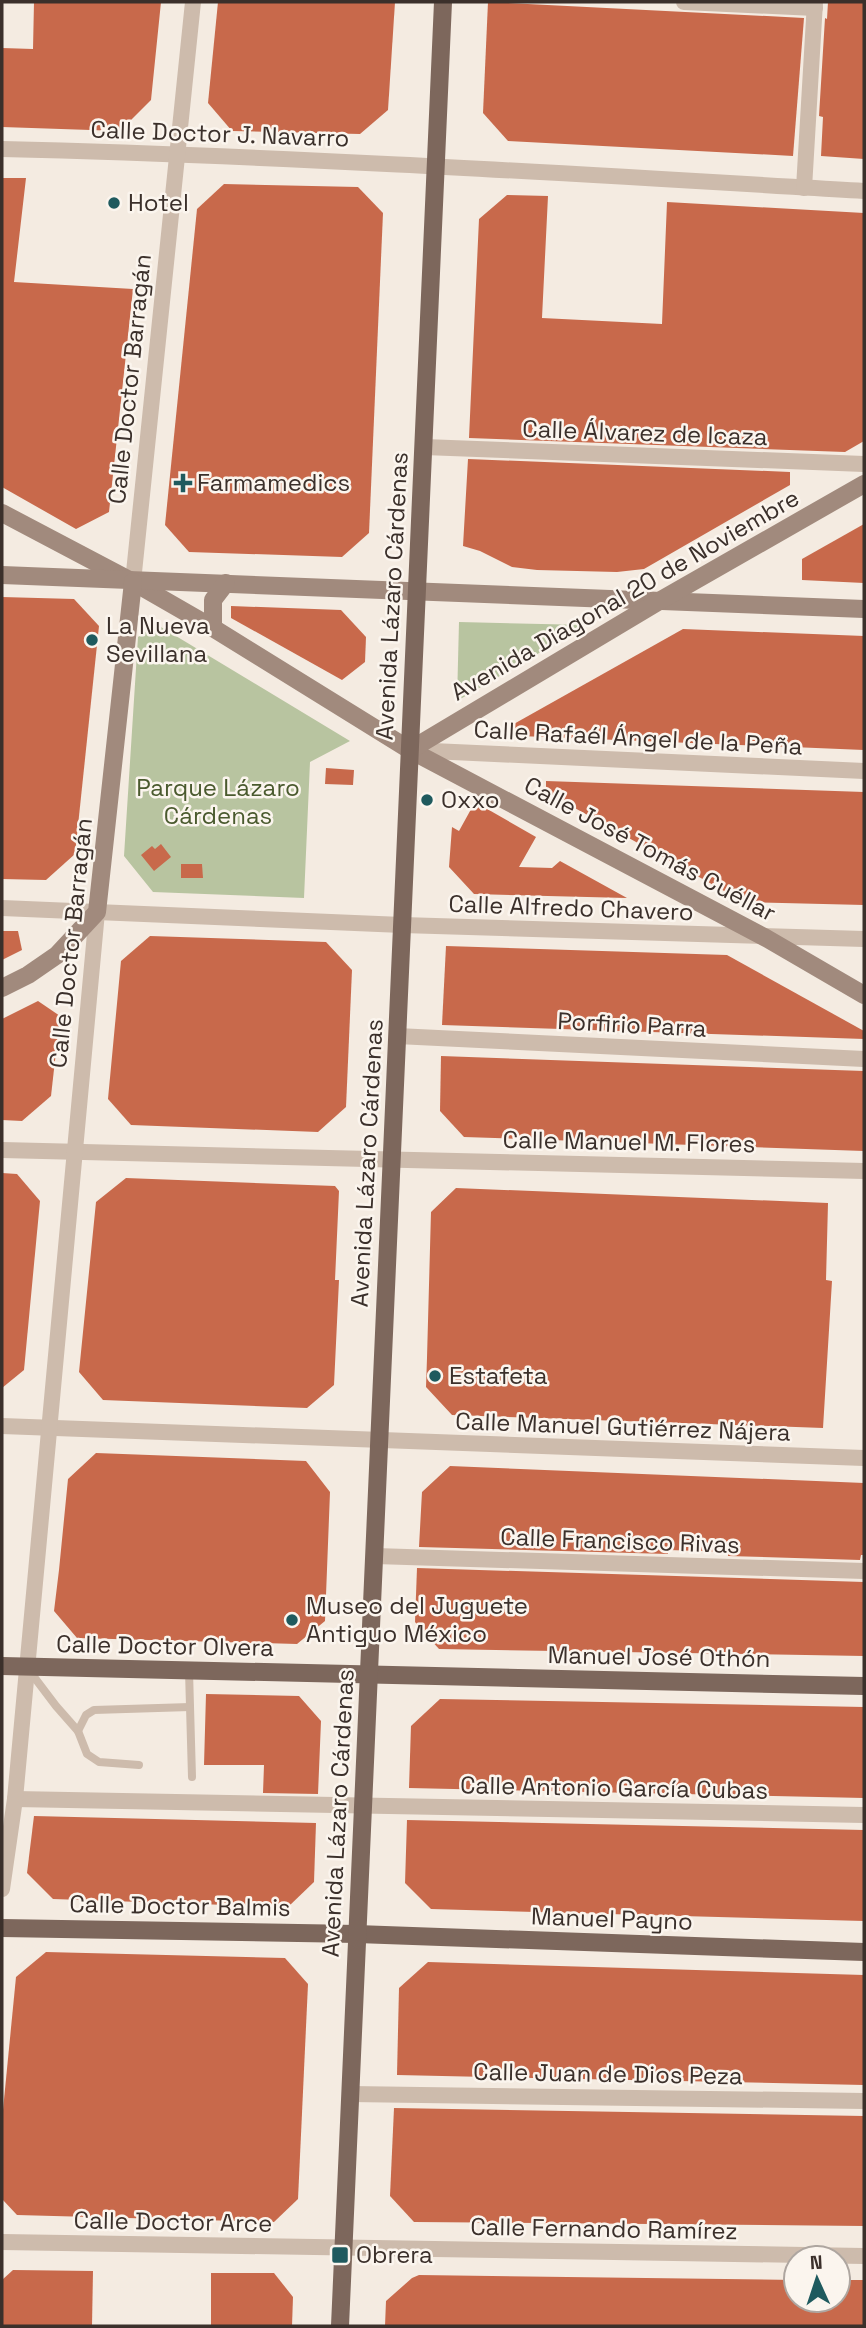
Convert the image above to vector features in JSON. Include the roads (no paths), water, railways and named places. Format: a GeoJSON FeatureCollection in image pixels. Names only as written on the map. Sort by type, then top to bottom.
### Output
{"type":"FeatureCollection","features":[{"type":"Feature","properties":{"kind":"main road","name":"Avenida Lázaro Cárdenas"},"geometry":{"type":"LineString","coordinates":[[340,2326],[443,2]]}},
{"type":"Feature","properties":{"kind":"main road","name":"Calle Doctor Olvera"},"geometry":{"type":"LineString","coordinates":[[2,1666],[369,1675]]}},
{"type":"Feature","properties":{"kind":"main road","name":"Manuel José Othón"},"geometry":{"type":"LineString","coordinates":[[369,1675],[864,1686]]}},
{"type":"Feature","properties":{"kind":"main road","name":"Calle Doctor Balmis"},"geometry":{"type":"LineString","coordinates":[[2,1928],[357,1934]]}},
{"type":"Feature","properties":{"kind":"main road","name":"Manuel Payno"},"geometry":{"type":"LineString","coordinates":[[357,1934],[864,1952]]}},
{"type":"Feature","properties":{"kind":"street","name":"Calle Doctor Barragán"},"geometry":{"type":"LineString","coordinates":[[2,1889],[15,1799],[97,912],[193,2]]}},
{"type":"Feature","properties":{"kind":"street"},"geometry":{"type":"LineString","coordinates":[[684,2],[815,5],[804,188]]}},
{"type":"Feature","properties":{"kind":"street","name":"Calle Doctor J. Navarro"},"geometry":{"type":"LineString","coordinates":[[2,149],[178,153],[864,191]]}},
{"type":"Feature","properties":{"kind":"street","name":"Calle Álvarez de Icaza"},"geometry":{"type":"LineString","coordinates":[[424,447],[864,464]]}},
{"type":"Feature","properties":{"kind":"street","name":"Avenida Diagonal 20 de Noviembre"},"geometry":{"type":"LineString","coordinates":[[410,750],[661,600],[864,484]]}},
{"type":"Feature","properties":{"kind":"street","name":"Calle José Tomás Cuéllar"},"geometry":{"type":"LineString","coordinates":[[2,513],[133,582],[213,628],[410,750],[765,937],[864,995]]}},
{"type":"Feature","properties":{"kind":"street"},"geometry":{"type":"LineString","coordinates":[[2,575],[864,609]]}},
{"type":"Feature","properties":{"kind":"street"},"geometry":{"type":"LineString","coordinates":[[213,628],[213,600],[226,583]]}},
{"type":"Feature","properties":{"kind":"street","name":"Calle Rafaél Ángel de la Peña"},"geometry":{"type":"LineString","coordinates":[[410,750],[864,771]]}},
{"type":"Feature","properties":{"kind":"street","name":"Calle Alfredo Chavero"},"geometry":{"type":"LineString","coordinates":[[2,908],[402,925],[864,939]]}},
{"type":"Feature","properties":{"kind":"street"},"geometry":{"type":"LineString","coordinates":[[2,988],[28,975],[57,955],[97,912]]}},
{"type":"Feature","properties":{"kind":"street","name":"Porfirio Parra"},"geometry":{"type":"LineString","coordinates":[[397,1036],[864,1059]]}},
{"type":"Feature","properties":{"kind":"street","name":"Calle Manuel M. Flores"},"geometry":{"type":"LineString","coordinates":[[2,1150],[864,1171]]}},
{"type":"Feature","properties":{"kind":"street","name":"Calle Manuel Gutiérrez Nájera"},"geometry":{"type":"LineString","coordinates":[[2,1426],[864,1458]]}},
{"type":"Feature","properties":{"kind":"street","name":"Calle Francisco Rivas"},"geometry":{"type":"LineString","coordinates":[[375,1556],[864,1571]]}},
{"type":"Feature","properties":{"kind":"street","name":"Calle Antonio García Cubas"},"geometry":{"type":"LineString","coordinates":[[15,1799],[864,1815]]}},
{"type":"Feature","properties":{"kind":"street","name":"Calle Juan de Dios Peza"},"geometry":{"type":"LineString","coordinates":[[350,2094],[864,2101]]}},
{"type":"Feature","properties":{"kind":"street","name":"Calle Doctor Arce"},"geometry":{"type":"LineString","coordinates":[[2,2242],[344,2249]]}},
{"type":"Feature","properties":{"kind":"street","name":"Calle Fernando Ramírez"},"geometry":{"type":"LineString","coordinates":[[344,2249],[864,2256]]}},
{"type":"Feature","properties":{"kind":"lane"},"geometry":{"type":"LineString","coordinates":[[26,1667],[78,1731],[87,1754],[99,1762],[139,1765]]}},
{"type":"Feature","properties":{"kind":"lane"},"geometry":{"type":"LineString","coordinates":[[189,1671],[192,1777]]}},
{"type":"Feature","properties":{"kind":"lane"},"geometry":{"type":"LineString","coordinates":[[78,1731],[86,1715],[94,1710],[190,1707]]}},
{"type":"Feature","properties":{"kind":"place","name":"Hotel"},"geometry":{"type":"Point","coordinates":[114,203]}},
{"type":"Feature","properties":{"kind":"place","name":"Farmamedics"},"geometry":{"type":"Point","coordinates":[183,483]}},
{"type":"Feature","properties":{"kind":"place","name":"La Nueva Sevillana"},"geometry":{"type":"Point","coordinates":[92,640]}},
{"type":"Feature","properties":{"kind":"place","name":"Oxxo"},"geometry":{"type":"Point","coordinates":[427,800]}},
{"type":"Feature","properties":{"kind":"place","name":"Estafeta"},"geometry":{"type":"Point","coordinates":[435,1376]}},
{"type":"Feature","properties":{"kind":"place","name":"Museo del Juguete Antiguo México"},"geometry":{"type":"Point","coordinates":[292,1620]}},
{"type":"Feature","properties":{"kind":"place","name":"Obrera"},"geometry":{"type":"Point","coordinates":[340,2255]}},
{"type":"Feature","properties":{"kind":"park label","name":"Parque Lázaro Cárdenas"},"geometry":{"type":"Point","coordinates":[218,802]}}]}
